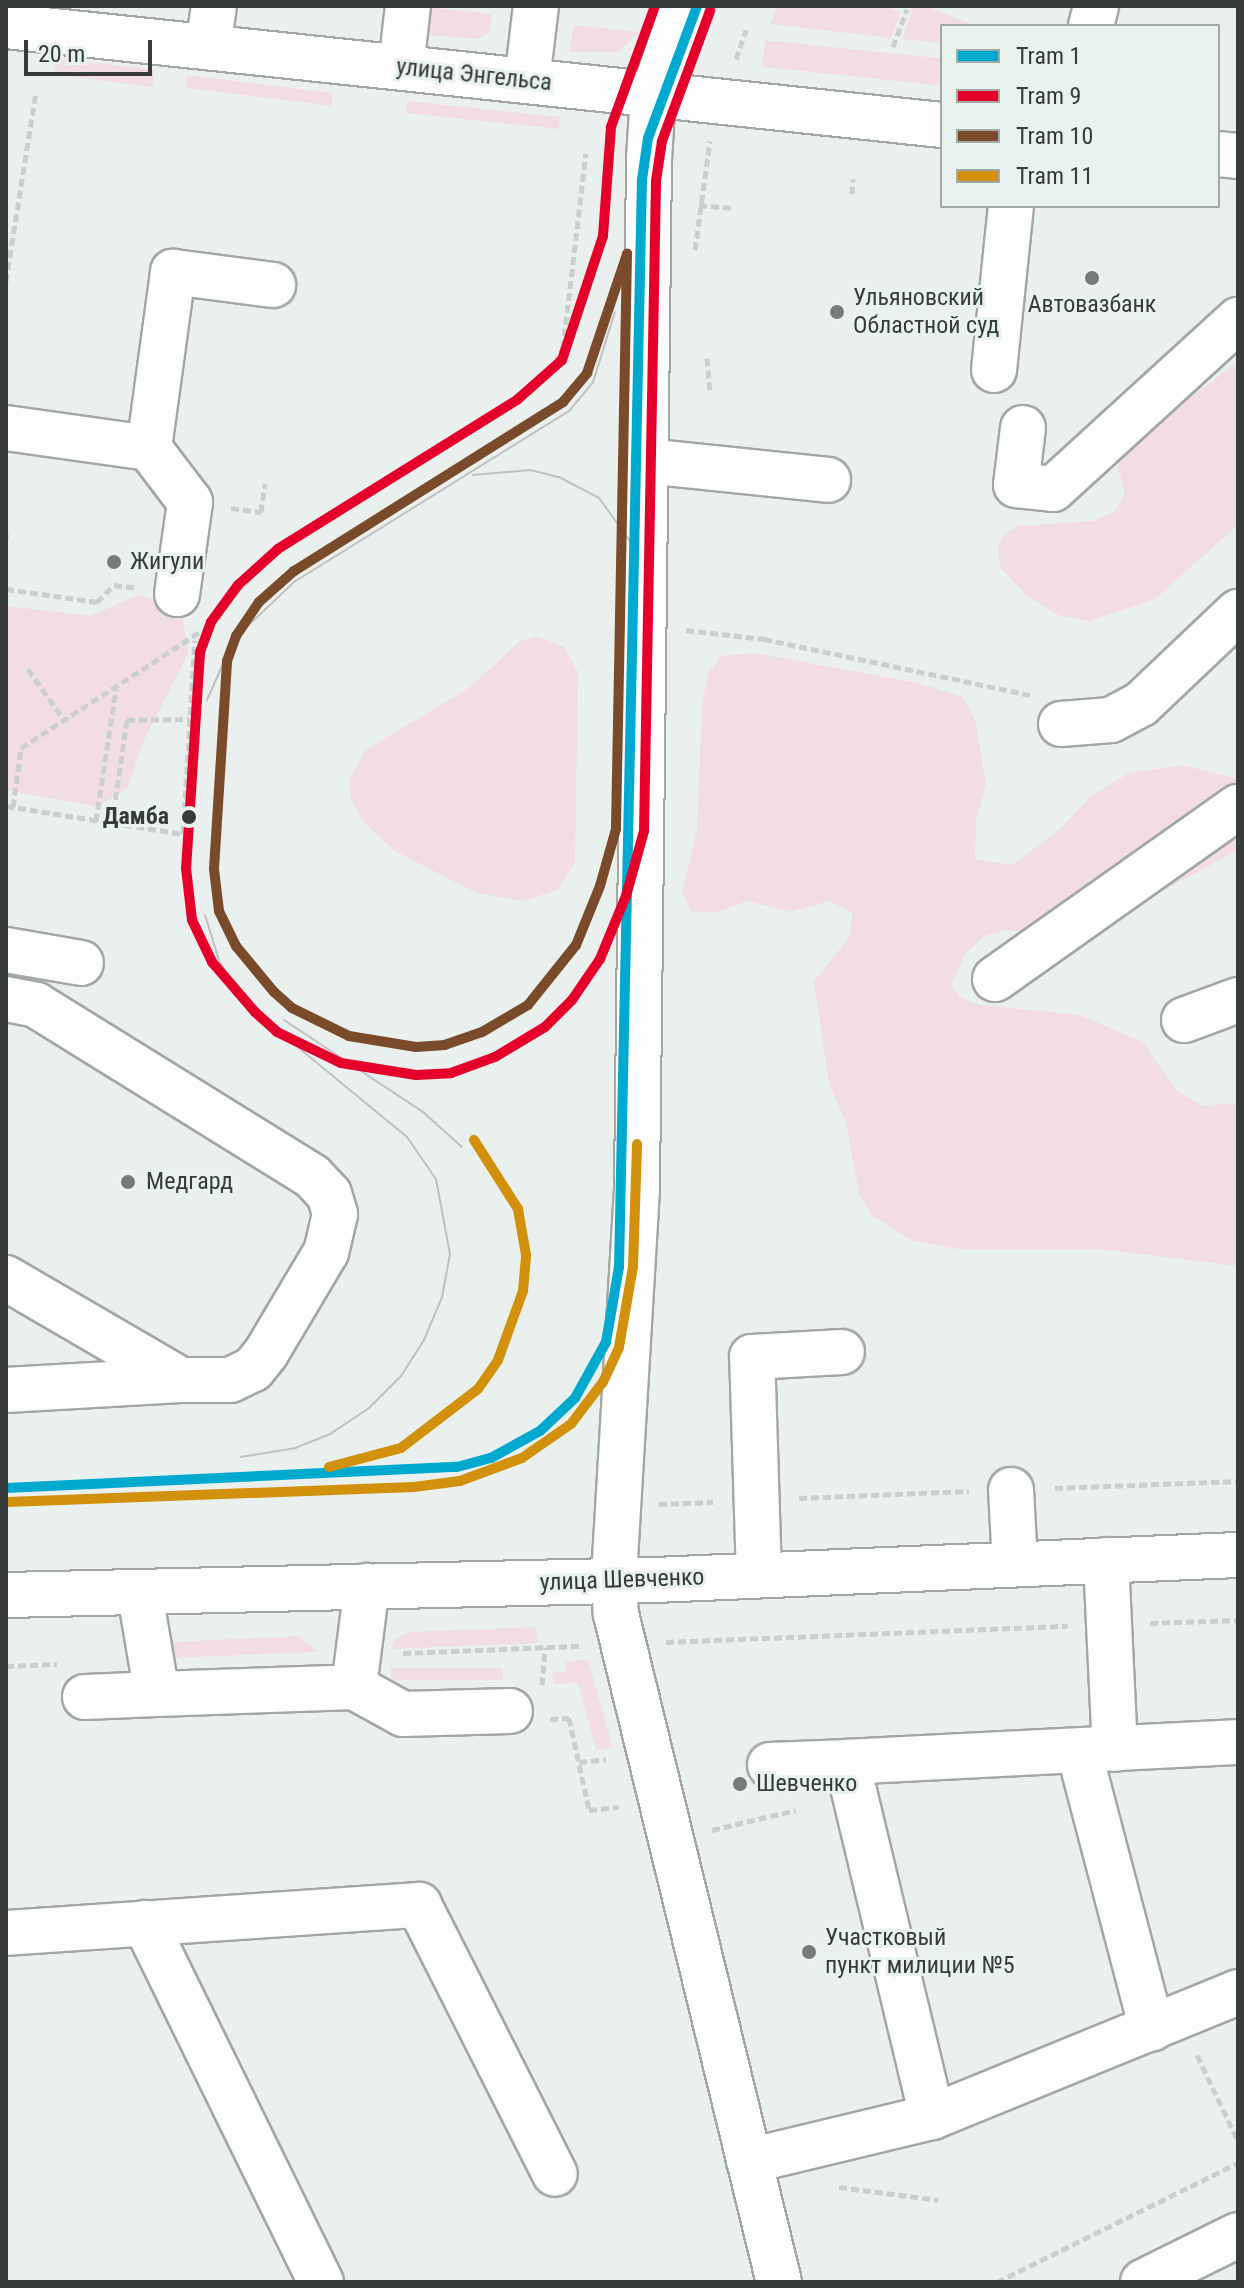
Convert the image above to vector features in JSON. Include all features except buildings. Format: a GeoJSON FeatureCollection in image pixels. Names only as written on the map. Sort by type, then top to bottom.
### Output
{"type":"FeatureCollection","features":[{"type":"Feature","properties":{"kind":"street"},"geometry":{"type":"LineString","coordinates":[[401,67],[408,6]]}},
{"type":"Feature","properties":{"kind":"street"},"geometry":{"type":"LineString","coordinates":[[518,80],[519,6]]}},
{"type":"Feature","properties":{"kind":"street"},"geometry":{"type":"LineString","coordinates":[[518,80],[536,6]]}},
{"type":"Feature","properties":{"kind":"street"},"geometry":{"type":"LineString","coordinates":[[683,6],[653,94],[645,461],[637,1189],[614,1581],[616,1614],[779,2282]]}},
{"type":"Feature","properties":{"kind":"street","name":"улица Энгельса"},"geometry":{"type":"LineString","coordinates":[[6,26],[211,27],[401,67],[940,125]]}},
{"type":"Feature","properties":{"kind":"street"},"geometry":{"type":"LineString","coordinates":[[994,370],[1011,208]]}},
{"type":"Feature","properties":{"kind":"street"},"geometry":{"type":"LineString","coordinates":[[149,448],[173,272],[273,285]]}},
{"type":"Feature","properties":{"kind":"street"},"geometry":{"type":"LineString","coordinates":[[1023,428],[1016,485],[1053,489],[1238,320]]}},
{"type":"Feature","properties":{"kind":"street"},"geometry":{"type":"LineString","coordinates":[[6,428],[149,448],[190,502],[199,611]]}},
{"type":"Feature","properties":{"kind":"street"},"geometry":{"type":"LineString","coordinates":[[645,461],[828,480]]}},
{"type":"Feature","properties":{"kind":"street"},"geometry":{"type":"LineString","coordinates":[[1061,724],[1111,720],[1141,704],[1238,612]]}},
{"type":"Feature","properties":{"kind":"street"},"geometry":{"type":"LineString","coordinates":[[995,979],[1238,807]]}},
{"type":"Feature","properties":{"kind":"street"},"geometry":{"type":"LineString","coordinates":[[6,950],[81,963]]}},
{"type":"Feature","properties":{"kind":"street"},"geometry":{"type":"LineString","coordinates":[[6,999],[36,1005],[312,1176],[329,1194],[335,1214],[326,1252],[266,1353],[253,1369],[230,1380],[6,1390]]}},
{"type":"Feature","properties":{"kind":"street"},"geometry":{"type":"LineString","coordinates":[[1184,1020],[1238,1000]]}},
{"type":"Feature","properties":{"kind":"street"},"geometry":{"type":"LineString","coordinates":[[6,1278],[181,1380]]}},
{"type":"Feature","properties":{"kind":"street"},"geometry":{"type":"LineString","coordinates":[[759,1575],[752,1357],[842,1352]]}},
{"type":"Feature","properties":{"kind":"street"},"geometry":{"type":"LineString","coordinates":[[1011,1490],[1015,1564]]}},
{"type":"Feature","properties":{"kind":"street","name":"улица Шевченко"},"geometry":{"type":"LineString","coordinates":[[6,1595],[614,1581],[1238,1555]]}},
{"type":"Feature","properties":{"kind":"street"},"geometry":{"type":"LineString","coordinates":[[1106,1560],[1109,1625],[1097,1750],[1166,2023]]}},
{"type":"Feature","properties":{"kind":"street"},"geometry":{"type":"LineString","coordinates":[[354,1687],[367,1586]]}},
{"type":"Feature","properties":{"kind":"street"},"geometry":{"type":"LineString","coordinates":[[140,1594],[157,1694]]}},
{"type":"Feature","properties":{"kind":"street"},"geometry":{"type":"LineString","coordinates":[[85,1697],[354,1687],[403,1714],[528,1715]]}},
{"type":"Feature","properties":{"kind":"street"},"geometry":{"type":"LineString","coordinates":[[770,1765],[851,1779],[1097,1750],[1238,1742]]}},
{"type":"Feature","properties":{"kind":"street"},"geometry":{"type":"LineString","coordinates":[[851,1779],[932,2117]]}},
{"type":"Feature","properties":{"kind":"street"},"geometry":{"type":"LineString","coordinates":[[6,1933],[419,1905],[555,2174]]}},
{"type":"Feature","properties":{"kind":"street"},"geometry":{"type":"LineString","coordinates":[[145,1923],[321,2282]]}},
{"type":"Feature","properties":{"kind":"street"},"geometry":{"type":"LineString","coordinates":[[749,2161],[932,2117],[1238,1992]]}},
{"type":"Feature","properties":{"kind":"street"},"geometry":{"type":"LineString","coordinates":[[1143,2282],[1238,2235]]}},
{"type":"Feature","properties":{"kind":"path"},"geometry":{"type":"LineString","coordinates":[[893,47],[907,9]]}},
{"type":"Feature","properties":{"kind":"path"},"geometry":{"type":"LineString","coordinates":[[6,281],[36,92]]}},
{"type":"Feature","properties":{"kind":"path"},"geometry":{"type":"LineString","coordinates":[[195,640],[21,748],[9,807],[183,834],[199,611],[275,553],[533,390],[549,374],[563,348],[586,153]]}},
{"type":"Feature","properties":{"kind":"path"},"geometry":{"type":"LineString","coordinates":[[852,194],[853,179]]}},
{"type":"Feature","properties":{"kind":"path"},"geometry":{"type":"LineString","coordinates":[[699,205],[732,208]]}},
{"type":"Feature","properties":{"kind":"path"},"geometry":{"type":"LineString","coordinates":[[707,358],[710,392]]}},
{"type":"Feature","properties":{"kind":"path"},"geometry":{"type":"LineString","coordinates":[[262,503],[265,483]]}},
{"type":"Feature","properties":{"kind":"path"},"geometry":{"type":"LineString","coordinates":[[6,533],[6,545]]}},
{"type":"Feature","properties":{"kind":"path"},"geometry":{"type":"LineString","coordinates":[[6,589],[97,602],[114,585],[199,611]]}},
{"type":"Feature","properties":{"kind":"path"},"geometry":{"type":"LineString","coordinates":[[679,629],[764,639],[1028,694],[1044,699],[1061,724]]}},
{"type":"Feature","properties":{"kind":"path"},"geometry":{"type":"LineString","coordinates":[[28,669],[65,721]]}},
{"type":"Feature","properties":{"kind":"path"},"geometry":{"type":"LineString","coordinates":[[96,821],[116,689]]}},
{"type":"Feature","properties":{"kind":"path"},"geometry":{"type":"LineString","coordinates":[[112,823],[127,720],[189,719]]}},
{"type":"Feature","properties":{"kind":"path"},"geometry":{"type":"LineString","coordinates":[[649,1504],[1238,1481]]}},
{"type":"Feature","properties":{"kind":"path"},"geometry":{"type":"LineString","coordinates":[[661,1642],[1238,1620]]}},
{"type":"Feature","properties":{"kind":"path"},"geometry":{"type":"LineString","coordinates":[[545,1647],[546,1673]]}},
{"type":"Feature","properties":{"kind":"path"},"geometry":{"type":"LineString","coordinates":[[528,1715],[569,1718],[589,1810],[633,1806]]}},
{"type":"Feature","properties":{"kind":"path"},"geometry":{"type":"LineString","coordinates":[[579,1762],[620,1757]]}},
{"type":"Feature","properties":{"kind":"path"},"geometry":{"type":"LineString","coordinates":[[707,1831],[851,1779]]}},
{"type":"Feature","properties":{"kind":"path"},"geometry":{"type":"LineString","coordinates":[[1166,2023],[1238,2141]]}},
{"type":"Feature","properties":{"kind":"path"},"geometry":{"type":"LineString","coordinates":[[997,2282],[1238,2163]]}},
{"type":"Feature","properties":{"kind":"path"},"geometry":{"type":"LineString","coordinates":[[828,2185],[938,2200]]}},
{"type":"Feature","properties":{"kind":"shaded area"},"geometry":{"type":"Polygon","coordinates":[[[418,6],[492,14],[490,31],[479,39],[425,35],[418,6]]]}},
{"type":"Feature","properties":{"kind":"shaded area"},"geometry":{"type":"Polygon","coordinates":[[[777,6],[884,6],[901,12],[891,38],[771,24],[777,6]]]}},
{"type":"Feature","properties":{"kind":"shaded area"},"geometry":{"type":"Polygon","coordinates":[[[914,6],[925,6],[972,24],[940,24],[940,43],[902,39],[914,6]]]}},
{"type":"Feature","properties":{"kind":"shaded area"},"geometry":{"type":"Polygon","coordinates":[[[573,25],[640,32],[618,52],[570,52],[573,25]]]}},
{"type":"Feature","properties":{"kind":"shaded area"},"geometry":{"type":"Polygon","coordinates":[[[765,40],[940,58],[940,78],[939,85],[762,67],[765,40]]]}},
{"type":"Feature","properties":{"kind":"shaded area"},"geometry":{"type":"Polygon","coordinates":[[[56,58],[154,70],[152,87],[54,75],[56,58]]]}},
{"type":"Feature","properties":{"kind":"shaded area"},"geometry":{"type":"Polygon","coordinates":[[[187,75],[333,93],[331,106],[185,88],[187,75]]]}},
{"type":"Feature","properties":{"kind":"shaded area"},"geometry":{"type":"Polygon","coordinates":[[[407,101],[560,117],[559,129],[406,113],[407,101]]]}},
{"type":"Feature","properties":{"kind":"shaded area"},"geometry":{"type":"Polygon","coordinates":[[[1238,362],[1238,525],[1155,599],[1089,621],[1058,615],[1026,595],[1000,567],[998,545],[1006,533],[1017,526],[1093,521],[1114,512],[1125,494],[1118,466],[1121,449],[1238,362]]]}},
{"type":"Feature","properties":{"kind":"shaded area"},"geometry":{"type":"Polygon","coordinates":[[[137,595],[180,607],[189,652],[143,742],[128,787],[98,807],[6,790],[6,606],[91,616],[137,595]]]}},
{"type":"Feature","properties":{"kind":"shaded area"},"geometry":{"type":"Polygon","coordinates":[[[537,636],[564,647],[578,672],[575,862],[557,890],[523,901],[477,893],[393,850],[362,820],[351,799],[349,779],[366,750],[469,688],[520,641],[537,636]]]}},
{"type":"Feature","properties":{"kind":"shaded area"},"geometry":{"type":"Polygon","coordinates":[[[755,653],[918,683],[963,697],[975,720],[986,785],[976,820],[975,859],[1012,865],[1060,829],[1090,797],[1129,773],[1182,765],[1238,779],[1238,850],[1096,927],[1040,934],[1008,930],[984,936],[966,953],[951,985],[960,997],[980,1005],[1080,1015],[1143,1042],[1177,1091],[1201,1105],[1238,1104],[1238,1266],[1098,1249],[958,1249],[913,1241],[871,1215],[859,1194],[846,1122],[829,1084],[814,981],[849,938],[853,913],[829,901],[790,912],[747,901],[715,913],[691,911],[682,893],[697,830],[702,704],[709,672],[721,656],[755,653]]]}},
{"type":"Feature","properties":{"kind":"shaded area"},"geometry":{"type":"Polygon","coordinates":[[[536,1627],[537,1643],[391,1649],[394,1640],[409,1632],[536,1627]]]}},
{"type":"Feature","properties":{"kind":"shaded area"},"geometry":{"type":"Polygon","coordinates":[[[299,1636],[318,1652],[166,1658],[174,1642],[299,1636]]]}},
{"type":"Feature","properties":{"kind":"shaded area"},"geometry":{"type":"Polygon","coordinates":[[[588,1660],[613,1748],[596,1750],[578,1683],[554,1684],[552,1672],[566,1671],[565,1661],[588,1660]]]}},
{"type":"Feature","properties":{"kind":"shaded area"},"geometry":{"type":"Polygon","coordinates":[[[391,1668],[503,1668],[503,1680],[391,1680],[391,1668]]]}},
{"type":"Feature","properties":{"kind":"tram line","name":"9"},"geometry":{"type":"LineString","coordinates":[[655,6],[611,127],[603,236],[562,360],[517,400],[278,549],[238,585],[211,622],[200,653],[186,868],[192,920],[212,962],[255,1012],[277,1032],[341,1063],[416,1075],[451,1073],[495,1057],[545,1027],[572,1000],[600,959],[626,896],[644,831],[656,181],[662,141],[710,11]]}},
{"type":"Feature","properties":{"kind":"tram line","name":"1"},"geometry":{"type":"LineString","coordinates":[[6,1488],[457,1467],[491,1458],[540,1431],[575,1398],[606,1342],[619,1267],[642,180],[648,138],[697,6]]}},
{"type":"Feature","properties":{"kind":"tram line","name":"10"},"geometry":{"type":"LineString","coordinates":[[627,254],[616,829],[600,886],[576,945],[528,1005],[482,1032],[445,1045],[416,1047],[349,1036],[292,1008],[274,992],[236,946],[219,911],[214,869],[227,661],[236,636],[259,602],[294,571],[563,402],[587,373],[627,254]]}},
{"type":"Feature","properties":{"kind":"tram line"},"geometry":{"type":"LineString","coordinates":[[207,700],[234,639],[294,582],[569,411],[593,382],[615,312]]}},
{"type":"Feature","properties":{"kind":"tram line"},"geometry":{"type":"LineString","coordinates":[[473,475],[530,470],[559,477],[599,498],[630,541],[636,574]]}},
{"type":"Feature","properties":{"kind":"tram line"},"geometry":{"type":"LineString","coordinates":[[205,915],[219,960],[244,1003],[407,1137],[436,1179],[450,1254],[442,1297],[424,1340],[401,1376],[369,1408],[330,1434],[296,1448],[241,1457]]}},
{"type":"Feature","properties":{"kind":"tram line"},"geometry":{"type":"LineString","coordinates":[[284,1020],[423,1112],[462,1147]]}},
{"type":"Feature","properties":{"kind":"tram line","name":"11"},"geometry":{"type":"LineString","coordinates":[[329,1467],[401,1448],[478,1389],[498,1360],[523,1291],[526,1255],[518,1209],[474,1140]]}},
{"type":"Feature","properties":{"kind":"tram line","name":"11"},"geometry":{"type":"LineString","coordinates":[[7,1502],[414,1487],[460,1481],[522,1458],[571,1424],[603,1382],[619,1347],[633,1267],[637,1144]]}},
{"type":"Feature","properties":{"kind":"place","name":"Автовазбанк"},"geometry":{"type":"Point","coordinates":[1092,278]}},
{"type":"Feature","properties":{"kind":"place","name":"Ульяновский Областной суд"},"geometry":{"type":"Point","coordinates":[837,312]}},
{"type":"Feature","properties":{"kind":"place","name":"Жигули"},"geometry":{"type":"Point","coordinates":[114,562]}},
{"type":"Feature","properties":{"kind":"place","name":"Дамба"},"geometry":{"type":"Point","coordinates":[189,817]}},
{"type":"Feature","properties":{"kind":"place","name":"Медгард"},"geometry":{"type":"Point","coordinates":[128,1182]}},
{"type":"Feature","properties":{"kind":"place","name":"Шевченко"},"geometry":{"type":"Point","coordinates":[740,1784]}},
{"type":"Feature","properties":{"kind":"place","name":"Участковый пункт милиции №5"},"geometry":{"type":"Point","coordinates":[809,1952]}}]}
